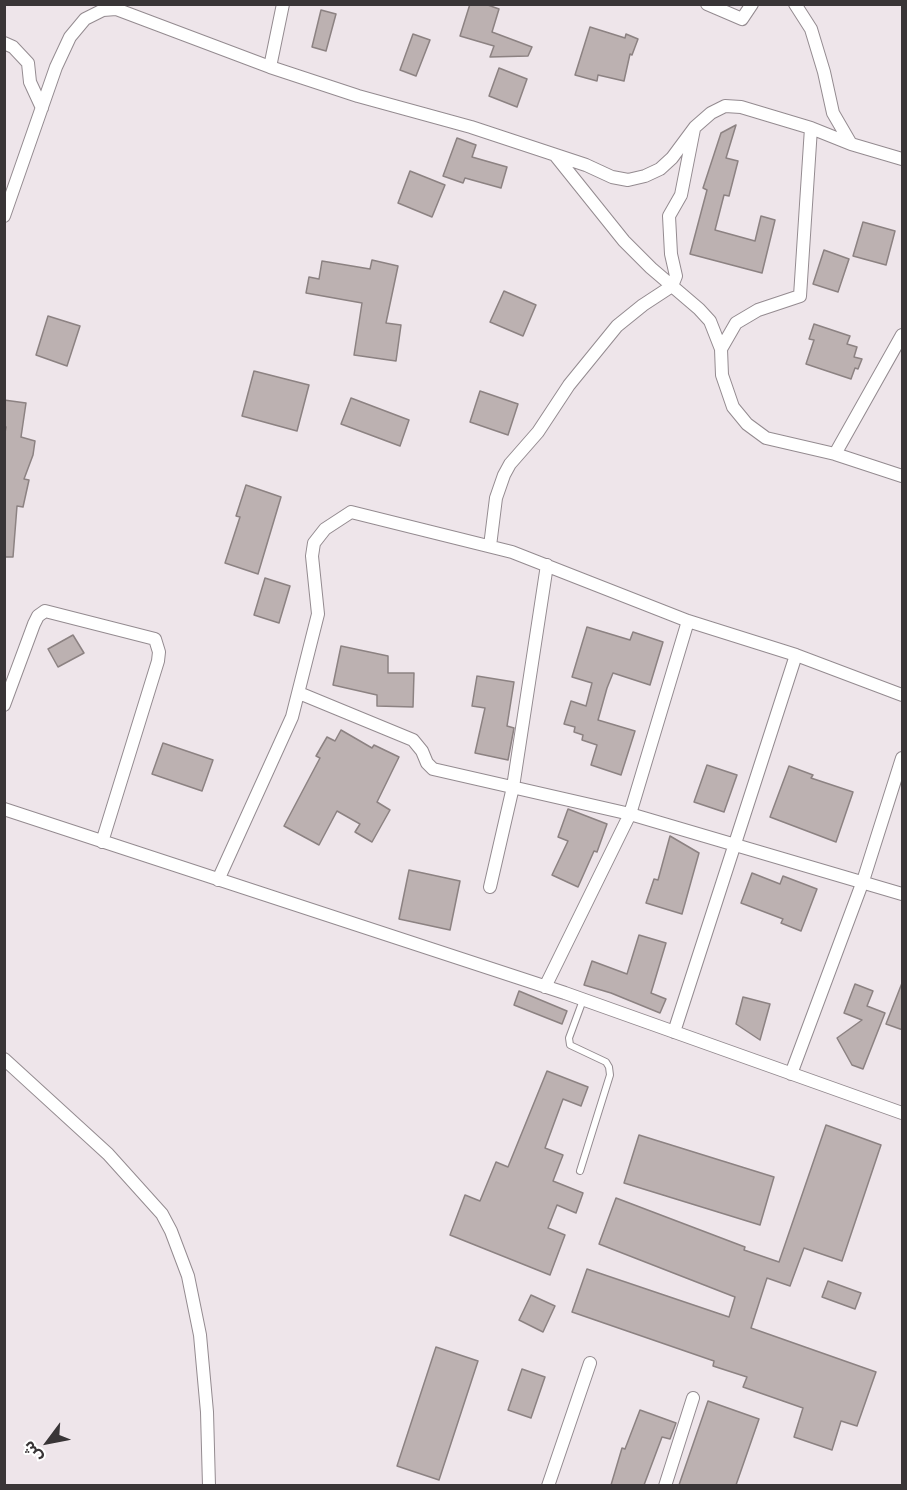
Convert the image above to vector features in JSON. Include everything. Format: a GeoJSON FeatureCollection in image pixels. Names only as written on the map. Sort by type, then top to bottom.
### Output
{"type":"FeatureCollection","features":[{"type":"Feature","properties":{"kind":"street"},"geometry":{"type":"LineString","coordinates":[[270,67],[283,4]]}},
{"type":"Feature","properties":{"kind":"street"},"geometry":{"type":"LineString","coordinates":[[707,4],[742,19],[751,4]]}},
{"type":"Feature","properties":{"kind":"street"},"geometry":{"type":"LineString","coordinates":[[795,4],[811,28],[833,113],[851,144]]}},
{"type":"Feature","properties":{"kind":"street"},"geometry":{"type":"LineString","coordinates":[[4,216],[9,190],[69,37],[85,19],[104,10],[116,9],[270,67],[358,96],[471,127],[586,165],[612,177],[628,180],[660,169],[672,158],[695,127],[711,113],[725,106],[741,106],[811,128],[851,144],[903,159]]}},
{"type":"Feature","properties":{"kind":"street"},"geometry":{"type":"LineString","coordinates":[[4,43],[13,47],[28,63],[30,82],[42,108]]}},
{"type":"Feature","properties":{"kind":"street"},"geometry":{"type":"LineString","coordinates":[[490,546],[496,498],[510,464],[538,432],[569,385],[617,326],[672,286],[676,276],[671,254],[669,216],[681,195],[695,127]]}},
{"type":"Feature","properties":{"kind":"street"},"geometry":{"type":"LineString","coordinates":[[721,349],[736,323],[758,310],[800,296],[811,128]]}},
{"type":"Feature","properties":{"kind":"street"},"geometry":{"type":"LineString","coordinates":[[555,155],[624,241],[710,321],[721,349],[722,375],[733,407],[747,424],[766,438],[835,454],[903,476]]}},
{"type":"Feature","properties":{"kind":"street"},"geometry":{"type":"LineString","coordinates":[[835,454],[903,336]]}},
{"type":"Feature","properties":{"kind":"street"},"geometry":{"type":"LineString","coordinates":[[219,880],[292,717],[299,693],[318,614],[312,556],[314,543],[325,529],[351,512],[512,552],[688,621],[796,655],[903,695]]}},
{"type":"Feature","properties":{"kind":"street"},"geometry":{"type":"LineString","coordinates":[[489,887],[513,787],[547,566]]}},
{"type":"Feature","properties":{"kind":"street"},"geometry":{"type":"LineString","coordinates":[[4,705],[34,624],[38,616],[45,611],[155,639],[159,652],[158,661],[102,842]]}},
{"type":"Feature","properties":{"kind":"street"},"geometry":{"type":"LineString","coordinates":[[545,987],[630,814],[688,621]]}},
{"type":"Feature","properties":{"kind":"street"},"geometry":{"type":"LineString","coordinates":[[674,1032],[796,655]]}},
{"type":"Feature","properties":{"kind":"street"},"geometry":{"type":"LineString","coordinates":[[299,693],[413,740],[433,769],[630,814],[903,894]]}},
{"type":"Feature","properties":{"kind":"street"},"geometry":{"type":"LineString","coordinates":[[791,1074],[863,881],[903,758]]}},
{"type":"Feature","properties":{"kind":"street"},"geometry":{"type":"LineString","coordinates":[[4,809],[545,987],[791,1074],[902,1110]]}},
{"type":"Feature","properties":{"kind":"street"},"geometry":{"type":"LineString","coordinates":[[4,1059],[108,1154],[162,1214],[171,1231],[188,1276],[200,1335],[207,1412],[209,1485]]}},
{"type":"Feature","properties":{"kind":"street"},"geometry":{"type":"LineString","coordinates":[[548,1485],[590,1363]]}},
{"type":"Feature","properties":{"kind":"street"},"geometry":{"type":"LineString","coordinates":[[665,1485],[693,1398]]}},
{"type":"Feature","properties":{"kind":"lane"},"geometry":{"type":"LineString","coordinates":[[580,1171],[610,1076],[606,1062],[570,1045],[569,1038],[583,1000]]}},
{"type":"Feature","properties":{"kind":"building"},"geometry":{"type":"Polygon","coordinates":[[[470,4],[485,4],[499,9],[492,32],[532,47],[528,56],[490,57],[494,46],[460,36],[470,4]]]}},
{"type":"Feature","properties":{"kind":"building"},"geometry":{"type":"Polygon","coordinates":[[[321,10],[336,14],[326,51],[312,47],[321,10]]]}},
{"type":"Feature","properties":{"kind":"building"},"geometry":{"type":"Polygon","coordinates":[[[590,27],[625,38],[626,34],[638,39],[632,55],[630,54],[624,81],[598,75],[597,81],[575,75],[590,27]]]}},
{"type":"Feature","properties":{"kind":"building"},"geometry":{"type":"Polygon","coordinates":[[[413,34],[430,40],[416,76],[400,70],[413,34]]]}},
{"type":"Feature","properties":{"kind":"building"},"geometry":{"type":"Polygon","coordinates":[[[499,68],[527,79],[517,107],[489,96],[499,68]]]}},
{"type":"Feature","properties":{"kind":"building"},"geometry":{"type":"Polygon","coordinates":[[[736,125],[726,158],[738,161],[729,196],[724,195],[715,230],[755,241],[761,216],[775,220],[762,273],[690,254],[707,190],[703,188],[721,133],[736,125]]]}},
{"type":"Feature","properties":{"kind":"building"},"geometry":{"type":"Polygon","coordinates":[[[457,138],[476,145],[472,157],[507,167],[501,188],[465,178],[463,183],[443,176],[457,138]]]}},
{"type":"Feature","properties":{"kind":"building"},"geometry":{"type":"Polygon","coordinates":[[[410,171],[445,185],[432,217],[398,203],[410,171]]]}},
{"type":"Feature","properties":{"kind":"building"},"geometry":{"type":"Polygon","coordinates":[[[863,222],[895,231],[886,265],[853,256],[863,222]]]}},
{"type":"Feature","properties":{"kind":"building"},"geometry":{"type":"Polygon","coordinates":[[[824,250],[849,259],[838,292],[813,284],[824,250]]]}},
{"type":"Feature","properties":{"kind":"building"},"geometry":{"type":"Polygon","coordinates":[[[372,260],[398,266],[386,323],[401,325],[396,361],[354,355],[362,303],[306,293],[309,277],[319,279],[322,261],[370,269],[372,260]]]}},
{"type":"Feature","properties":{"kind":"building"},"geometry":{"type":"Polygon","coordinates":[[[504,291],[536,305],[523,336],[490,322],[504,291]]]}},
{"type":"Feature","properties":{"kind":"building"},"geometry":{"type":"Polygon","coordinates":[[[48,316],[80,326],[67,366],[36,355],[48,316]]]}},
{"type":"Feature","properties":{"kind":"building"},"geometry":{"type":"Polygon","coordinates":[[[814,324],[850,336],[847,344],[857,347],[854,357],[862,359],[851,379],[806,364],[814,340],[809,339],[814,324]]]}},
{"type":"Feature","properties":{"kind":"building"},"geometry":{"type":"Polygon","coordinates":[[[254,371],[309,385],[297,431],[242,416],[254,371]]]}},
{"type":"Feature","properties":{"kind":"building"},"geometry":{"type":"Polygon","coordinates":[[[480,391],[518,404],[508,435],[470,422],[480,391]]]}},
{"type":"Feature","properties":{"kind":"building"},"geometry":{"type":"Polygon","coordinates":[[[351,398],[409,420],[400,446],[341,424],[351,398]]]}},
{"type":"Feature","properties":{"kind":"building"},"geometry":{"type":"Polygon","coordinates":[[[4,400],[26,403],[21,437],[35,441],[33,455],[24,479],[29,480],[23,507],[17,506],[13,557],[4,557],[4,438],[6,427],[4,426],[4,400]]]}},
{"type":"Feature","properties":{"kind":"building"},"geometry":{"type":"Polygon","coordinates":[[[246,485],[281,497],[258,574],[225,563],[240,517],[236,516],[246,485]]]}},
{"type":"Feature","properties":{"kind":"building"},"geometry":{"type":"Polygon","coordinates":[[[265,578],[290,586],[279,623],[254,615],[265,578]]]}},
{"type":"Feature","properties":{"kind":"building"},"geometry":{"type":"Polygon","coordinates":[[[587,627],[630,640],[633,632],[663,642],[650,685],[613,673],[607,688],[598,720],[635,731],[621,775],[591,765],[597,745],[582,740],[583,735],[574,732],[575,727],[564,724],[571,701],[586,706],[592,683],[572,677],[587,627]]]}},
{"type":"Feature","properties":{"kind":"building"},"geometry":{"type":"Polygon","coordinates":[[[73,635],[84,653],[58,667],[48,649],[73,635]]]}},
{"type":"Feature","properties":{"kind":"building"},"geometry":{"type":"Polygon","coordinates":[[[341,646],[388,656],[388,673],[414,673],[413,707],[377,706],[377,695],[333,685],[341,646]]]}},
{"type":"Feature","properties":{"kind":"building"},"geometry":{"type":"Polygon","coordinates":[[[477,676],[514,682],[507,726],[514,728],[508,760],[475,753],[485,708],[472,706],[477,676]]]}},
{"type":"Feature","properties":{"kind":"building"},"geometry":{"type":"Polygon","coordinates":[[[341,730],[372,748],[374,745],[399,757],[377,802],[390,810],[372,842],[355,832],[360,824],[337,811],[319,845],[284,826],[320,758],[316,756],[327,737],[335,741],[341,730]]]}},
{"type":"Feature","properties":{"kind":"building"},"geometry":{"type":"Polygon","coordinates":[[[163,743],[213,760],[202,791],[152,774],[163,743]]]}},
{"type":"Feature","properties":{"kind":"building"},"geometry":{"type":"Polygon","coordinates":[[[707,765],[737,775],[724,812],[694,802],[707,765]]]}},
{"type":"Feature","properties":{"kind":"building"},"geometry":{"type":"Polygon","coordinates":[[[789,766],[813,775],[811,778],[853,792],[836,842],[770,817],[789,766]]]}},
{"type":"Feature","properties":{"kind":"building"},"geometry":{"type":"Polygon","coordinates":[[[568,809],[607,824],[597,852],[594,851],[578,887],[552,875],[568,841],[558,837],[568,809]]]}},
{"type":"Feature","properties":{"kind":"building"},"geometry":{"type":"Polygon","coordinates":[[[670,836],[699,853],[682,914],[646,903],[654,879],[658,880],[670,836]]]}},
{"type":"Feature","properties":{"kind":"building"},"geometry":{"type":"Polygon","coordinates":[[[409,870],[460,881],[450,930],[399,919],[409,870]]]}},
{"type":"Feature","properties":{"kind":"building"},"geometry":{"type":"Polygon","coordinates":[[[752,873],[780,884],[783,876],[817,889],[801,931],[781,923],[783,919],[741,903],[752,873]]]}},
{"type":"Feature","properties":{"kind":"building"},"geometry":{"type":"Polygon","coordinates":[[[639,935],[666,943],[651,993],[666,999],[660,1013],[611,993],[584,985],[592,961],[627,974],[639,935]]]}},
{"type":"Feature","properties":{"kind":"building"},"geometry":{"type":"Polygon","coordinates":[[[903,983],[903,1030],[886,1024],[903,983]]]}},
{"type":"Feature","properties":{"kind":"building"},"geometry":{"type":"Polygon","coordinates":[[[855,984],[873,991],[867,1006],[885,1013],[863,1069],[852,1065],[837,1038],[862,1020],[844,1013],[855,984]]]}},
{"type":"Feature","properties":{"kind":"building"},"geometry":{"type":"Polygon","coordinates":[[[519,991],[567,1011],[562,1024],[514,1005],[519,991]]]}},
{"type":"Feature","properties":{"kind":"building"},"geometry":{"type":"Polygon","coordinates":[[[743,997],[770,1004],[760,1040],[736,1024],[743,997]]]}},
{"type":"Feature","properties":{"kind":"building"},"geometry":{"type":"Polygon","coordinates":[[[547,1071],[588,1087],[581,1106],[563,1099],[545,1148],[563,1155],[553,1181],[583,1193],[576,1213],[557,1205],[548,1228],[565,1235],[550,1275],[450,1235],[465,1195],[480,1201],[496,1162],[508,1167],[547,1071]]]}},
{"type":"Feature","properties":{"kind":"building"},"geometry":{"type":"Polygon","coordinates":[[[826,1125],[881,1145],[842,1261],[804,1248],[790,1286],[767,1278],[751,1328],[876,1372],[857,1426],[841,1421],[832,1450],[794,1437],[803,1408],[743,1387],[747,1377],[713,1366],[714,1361],[572,1312],[587,1269],[729,1317],[735,1297],[599,1244],[616,1198],[779,1262],[826,1125]]]}},
{"type":"Feature","properties":{"kind":"building"},"geometry":{"type":"Polygon","coordinates":[[[639,1135],[774,1177],[760,1225],[624,1183],[639,1135]]]}},
{"type":"Feature","properties":{"kind":"building"},"geometry":{"type":"Polygon","coordinates":[[[828,1281],[861,1293],[855,1309],[822,1297],[828,1281]]]}},
{"type":"Feature","properties":{"kind":"building"},"geometry":{"type":"Polygon","coordinates":[[[531,1295],[555,1306],[543,1332],[519,1320],[531,1295]]]}},
{"type":"Feature","properties":{"kind":"building"},"geometry":{"type":"Polygon","coordinates":[[[436,1347],[478,1361],[439,1480],[397,1466],[436,1347]]]}},
{"type":"Feature","properties":{"kind":"building"},"geometry":{"type":"Polygon","coordinates":[[[522,1369],[545,1377],[531,1418],[508,1410],[522,1369]]]}},
{"type":"Feature","properties":{"kind":"building"},"geometry":{"type":"Polygon","coordinates":[[[708,1401],[759,1419],[736,1485],[679,1485],[708,1401]]]}},
{"type":"Feature","properties":{"kind":"building"},"geometry":{"type":"Polygon","coordinates":[[[640,1410],[676,1423],[670,1439],[662,1437],[644,1485],[611,1485],[622,1448],[625,1449],[640,1410]]]}}]}
